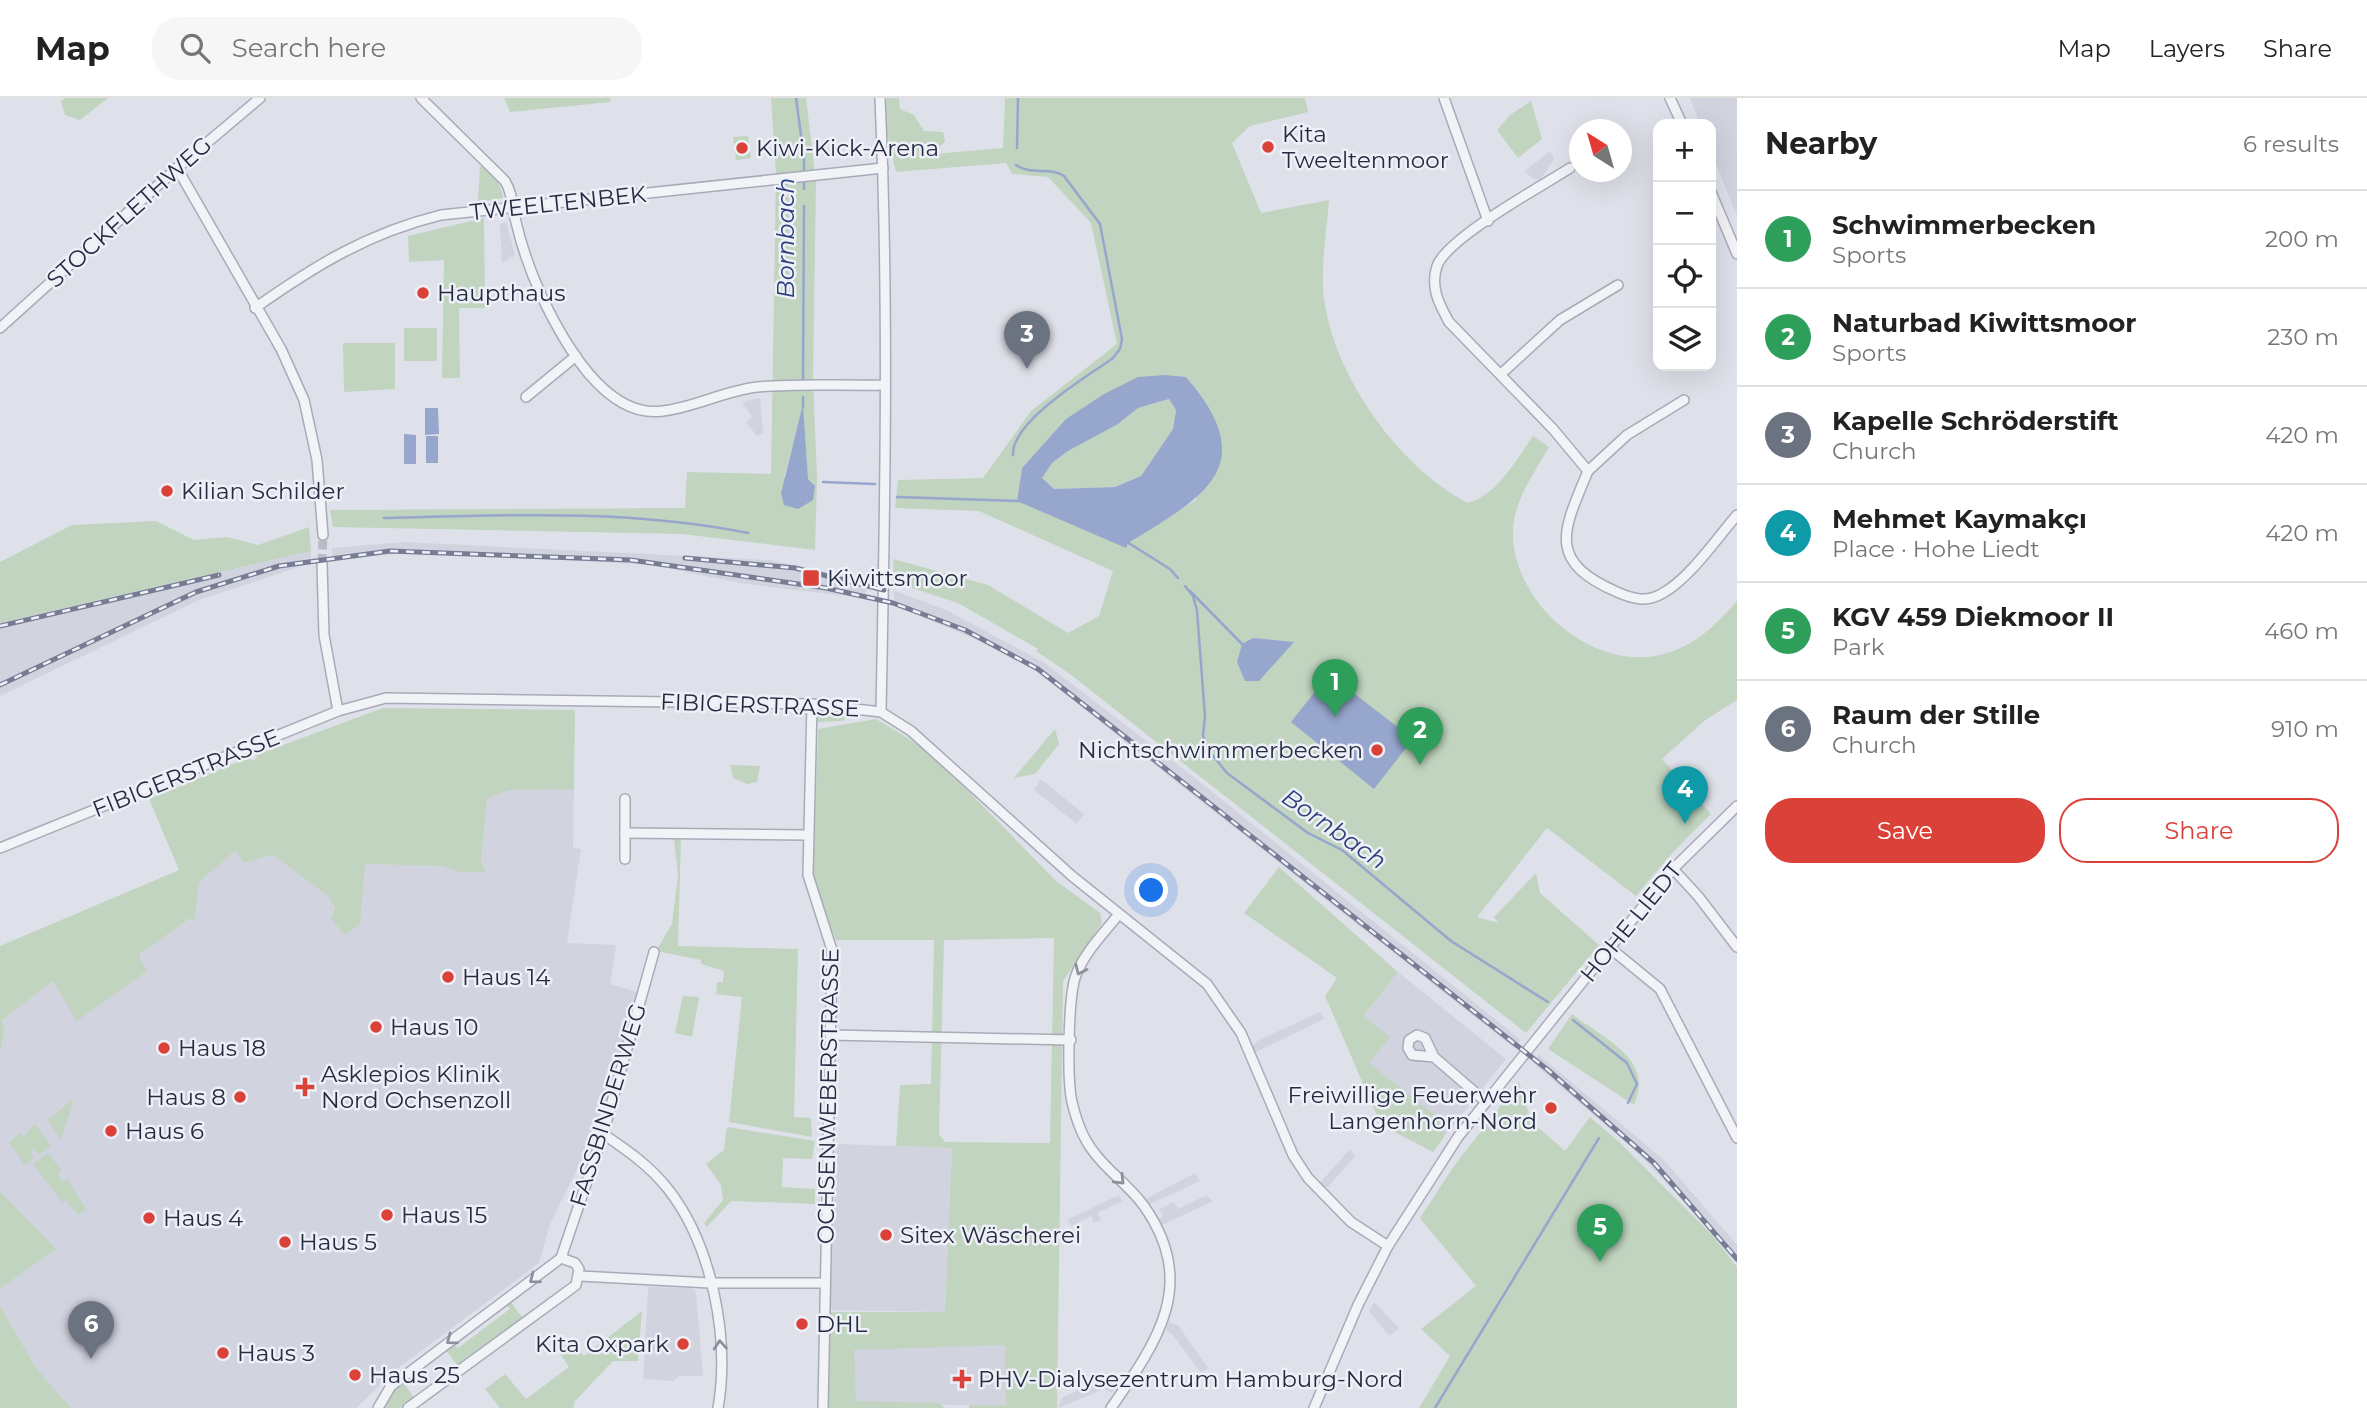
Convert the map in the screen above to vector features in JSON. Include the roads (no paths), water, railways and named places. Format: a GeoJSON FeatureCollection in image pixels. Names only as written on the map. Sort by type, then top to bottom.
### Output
{"type":"FeatureCollection","features":[{"type":"Feature","properties":{"kind":"street","name":"STOCKFLETHWEG"},"geometry":{"type":"LineString","coordinates":[[0,328],[177,168],[260,98]]}},
{"type":"Feature","properties":{"kind":"street"},"geometry":{"type":"LineString","coordinates":[[421,98],[505,181],[512,193],[512,208],[524,254],[541,295],[576,356],[621,402],[647,412],[664,411],[757,387],[885,385]]}},
{"type":"Feature","properties":{"kind":"street"},"geometry":{"type":"LineString","coordinates":[[880,98],[885,385],[881,712]]}},
{"type":"Feature","properties":{"kind":"street"},"geometry":{"type":"LineString","coordinates":[[1444,98],[1488,221]]}},
{"type":"Feature","properties":{"kind":"street"},"geometry":{"type":"LineString","coordinates":[[1670,98],[1680,119]]}},
{"type":"Feature","properties":{"kind":"street"},"geometry":{"type":"LineString","coordinates":[[177,168],[255,308],[281,349],[303,400],[317,460],[323,535]]}},
{"type":"Feature","properties":{"kind":"street","name":"TWEELTENBEK"},"geometry":{"type":"LineString","coordinates":[[255,308],[325,261],[397,226],[441,215],[883,168]]}},
{"type":"Feature","properties":{"kind":"street"},"geometry":{"type":"LineString","coordinates":[[1569,170],[1488,221],[1444,254],[1438,264],[1434,290],[1449,322],[1501,374],[1588,471]]}},
{"type":"Feature","properties":{"kind":"street"},"geometry":{"type":"LineString","coordinates":[[1716,204],[1737,254]]}},
{"type":"Feature","properties":{"kind":"street"},"geometry":{"type":"LineString","coordinates":[[1501,374],[1560,320],[1618,285]]}},
{"type":"Feature","properties":{"kind":"street"},"geometry":{"type":"LineString","coordinates":[[526,397],[576,356]]}},
{"type":"Feature","properties":{"kind":"street"},"geometry":{"type":"LineString","coordinates":[[1684,400],[1628,435],[1588,471],[1566,529],[1572,561],[1581,573],[1594,582],[1634,600],[1662,595],[1675,585],[1737,515]]}},
{"type":"Feature","properties":{"kind":"street"},"geometry":{"type":"LineString","coordinates":[[322,563],[324,635],[338,711]]}},
{"type":"Feature","properties":{"kind":"street","name":"FIBIGERSTRASSE"},"geometry":{"type":"LineString","coordinates":[[0,848],[338,711],[386,698],[812,704],[881,712],[911,731],[1072,876],[1175,956],[1215,993],[1241,1033],[1293,1155],[1308,1178],[1352,1222],[1388,1246]]}},
{"type":"Feature","properties":{"kind":"street","name":"OCHSENWEBERSTRASSE"},"geometry":{"type":"LineString","coordinates":[[812,704],[807,835],[810,886],[832,950],[823,1408]]}},
{"type":"Feature","properties":{"kind":"street"},"geometry":{"type":"LineString","coordinates":[[625,799],[625,859]]}},
{"type":"Feature","properties":{"kind":"street","name":"HOHE LIEDT"},"geometry":{"type":"LineString","coordinates":[[1314,1408],[1358,1305],[1413,1203],[1485,1101],[1673,869],[1737,806]]}},
{"type":"Feature","properties":{"kind":"street"},"geometry":{"type":"LineString","coordinates":[[625,833],[807,835]]}},
{"type":"Feature","properties":{"kind":"street"},"geometry":{"type":"LineString","coordinates":[[1673,869],[1698,896],[1737,947]]}},
{"type":"Feature","properties":{"kind":"street"},"geometry":{"type":"LineString","coordinates":[[1111,1408],[1151,1352],[1163,1325],[1169,1285],[1168,1266],[1155,1224],[1142,1204],[1092,1151],[1079,1127],[1071,1101],[1071,1040],[1076,975],[1119,914]]}},
{"type":"Feature","properties":{"kind":"street"},"geometry":{"type":"LineString","coordinates":[[1610,948],[1660,989],[1737,1138]]}},
{"type":"Feature","properties":{"kind":"street","name":"FASSBINDERWEG"},"geometry":{"type":"LineString","coordinates":[[561,1258],[603,1134],[654,952]]}},
{"type":"Feature","properties":{"kind":"street"},"geometry":{"type":"LineString","coordinates":[[830,1035],[1071,1040]]}},
{"type":"Feature","properties":{"kind":"street"},"geometry":{"type":"LineString","coordinates":[[1434,1057],[1485,1101]]}},
{"type":"Feature","properties":{"kind":"street"},"geometry":{"type":"LineString","coordinates":[[603,1134],[637,1157],[668,1189],[694,1234],[710,1283],[721,1357],[718,1408]]}},
{"type":"Feature","properties":{"kind":"street"},"geometry":{"type":"LineString","coordinates":[[378,1408],[391,1386],[561,1258],[575,1263],[580,1276],[576,1285],[408,1408]]}},
{"type":"Feature","properties":{"kind":"street"},"geometry":{"type":"LineString","coordinates":[[580,1276],[710,1283],[825,1283]]}},
{"type":"Feature","properties":{"kind":"water"},"geometry":{"type":"Polygon","coordinates":[[[1138,377],[1186,377],[1209,407],[1220,433],[1222,456],[1215,475],[1201,493],[1181,510],[1128,543],[1126,548],[1017,501],[1022,468],[1066,419],[1104,394],[1138,377]],[[1169,399],[1138,408],[1118,424],[1068,451],[1052,463],[1042,478],[1054,489],[1115,487],[1141,476],[1173,429],[1176,410],[1169,399]]]}},
{"type":"Feature","properties":{"kind":"water"},"geometry":{"type":"Polygon","coordinates":[[[803,404],[808,479],[815,486],[813,500],[798,509],[784,505],[781,493],[803,404]]]}},
{"type":"Feature","properties":{"kind":"water"},"geometry":{"type":"Polygon","coordinates":[[[425,408],[438,408],[439,434],[425,435],[425,408]]]}},
{"type":"Feature","properties":{"kind":"water"},"geometry":{"type":"Polygon","coordinates":[[[404,434],[416,435],[416,464],[404,464],[404,434]]]}},
{"type":"Feature","properties":{"kind":"water"},"geometry":{"type":"Polygon","coordinates":[[[426,436],[438,436],[438,463],[426,463],[426,436]]]}},
{"type":"Feature","properties":{"kind":"water"},"geometry":{"type":"Polygon","coordinates":[[[1253,638],[1294,642],[1259,681],[1245,681],[1237,662],[1242,644],[1253,638]]]}},
{"type":"Feature","properties":{"kind":"water"},"geometry":{"type":"Polygon","coordinates":[[[1329,674],[1413,739],[1374,789],[1291,722],[1329,674]]]}},
{"type":"Feature","properties":{"kind":"waterway","name":"Bornbach"},"geometry":{"type":"LineString","coordinates":[[796,98],[804,157],[804,189]]}},
{"type":"Feature","properties":{"kind":"waterway","name":"TWEELTENBEK"},"geometry":{"type":"LineString","coordinates":[[1017,148],[1018,98]]}},
{"type":"Feature","properties":{"kind":"waterway","name":"TWEELTENBEK"},"geometry":{"type":"LineString","coordinates":[[1013,455],[1016,442],[1024,428],[1052,401],[1112,359],[1120,349],[1122,339],[1100,224],[1064,176],[1059,173],[1028,170],[1016,165]]}},
{"type":"Feature","properties":{"kind":"waterway","name":"Bornbach"},"geometry":{"type":"LineString","coordinates":[[803,379],[804,206]]}},
{"type":"Feature","properties":{"kind":"waterway","name":"Bornbach"},"geometry":{"type":"LineString","coordinates":[[803,397],[803,407]]}},
{"type":"Feature","properties":{"kind":"waterway","name":"Bornbach"},"geometry":{"type":"LineString","coordinates":[[823,482],[875,484]]}},
{"type":"Feature","properties":{"kind":"waterway","name":"Bornbach"},"geometry":{"type":"LineString","coordinates":[[897,497],[1020,501]]}},
{"type":"Feature","properties":{"kind":"waterway"},"geometry":{"type":"LineString","coordinates":[[384,518],[567,515],[658,520],[748,533]]}},
{"type":"Feature","properties":{"kind":"waterway","name":"Bornbach"},"geometry":{"type":"LineString","coordinates":[[1127,542],[1170,569],[1178,578]]}},
{"type":"Feature","properties":{"kind":"waterway","name":"Bornbach"},"geometry":{"type":"LineString","coordinates":[[1185,586],[1193,596],[1197,610],[1205,717],[1203,735],[1206,747],[1227,773],[1308,833],[1342,850],[1451,941],[1548,1002]]}},
{"type":"Feature","properties":{"kind":"waterway"},"geometry":{"type":"LineString","coordinates":[[1190,591],[1242,644]]}},
{"type":"Feature","properties":{"kind":"waterway","name":"Bornbach"},"geometry":{"type":"LineString","coordinates":[[1573,1020],[1627,1063],[1637,1084],[1628,1103]]}},
{"type":"Feature","properties":{"kind":"waterway","name":"Bornbach"},"geometry":{"type":"LineString","coordinates":[[1435,1408],[1599,1138]]}},
{"type":"Feature","properties":{"kind":"tunnel"},"geometry":{"type":"LineString","coordinates":[[322,563],[323,535]]}},
{"type":"Feature","properties":{"kind":"railway"},"geometry":{"type":"LineString","coordinates":[[0,685],[196,592],[279,566],[390,551],[631,560],[826,588],[893,603],[965,630],[1038,669],[1548,1070],[1654,1163],[1737,1259]]}},
{"type":"Feature","properties":{"kind":"railway"},"geometry":{"type":"LineString","coordinates":[[685,558],[795,568],[884,590]]}},
{"type":"Feature","properties":{"kind":"railway"},"geometry":{"type":"LineString","coordinates":[[0,626],[219,575]]}},
{"type":"Feature","properties":{"kind":"place","name":"Kita Tweeltenmoor"},"geometry":{"type":"Point","coordinates":[1268,147]}},
{"type":"Feature","properties":{"kind":"place","name":"Kiwi-Kick-Arena"},"geometry":{"type":"Point","coordinates":[742,148]}},
{"type":"Feature","properties":{"kind":"place","name":"Haupthaus"},"geometry":{"type":"Point","coordinates":[423,293]}},
{"type":"Feature","properties":{"kind":"place","name":"Kapelle Schröderstift"},"geometry":{"type":"Point","coordinates":[1027,369]}},
{"type":"Feature","properties":{"kind":"place","name":"Kilian Schilder"},"geometry":{"type":"Point","coordinates":[167,491]}},
{"type":"Feature","properties":{"kind":"place","name":"Kiwittsmoor"},"geometry":{"type":"Point","coordinates":[811,578]}},
{"type":"Feature","properties":{"kind":"place","name":"Schwimmerbecken"},"geometry":{"type":"Point","coordinates":[1335,717]}},
{"type":"Feature","properties":{"kind":"place","name":"Nichtschwimmerbecken"},"geometry":{"type":"Point","coordinates":[1377,750]}},
{"type":"Feature","properties":{"kind":"place","name":"Naturbad Kiwittsmoor"},"geometry":{"type":"Point","coordinates":[1420,765]}},
{"type":"Feature","properties":{"kind":"place","name":"Mehmet Kaymakçı"},"geometry":{"type":"Point","coordinates":[1685,824]}},
{"type":"Feature","properties":{"kind":"place","name":"Haus 14"},"geometry":{"type":"Point","coordinates":[448,977]}},
{"type":"Feature","properties":{"kind":"place","name":"Haus 10"},"geometry":{"type":"Point","coordinates":[376,1027]}},
{"type":"Feature","properties":{"kind":"place","name":"Haus 18"},"geometry":{"type":"Point","coordinates":[164,1048]}},
{"type":"Feature","properties":{"kind":"place","name":"Asklepios Klinik Nord Ochsenzoll"},"geometry":{"type":"Point","coordinates":[305,1087]}},
{"type":"Feature","properties":{"kind":"place","name":"Haus 8"},"geometry":{"type":"Point","coordinates":[240,1097]}},
{"type":"Feature","properties":{"kind":"place","name":"Freiwillige Feuerwehr Langenhorn-Nord"},"geometry":{"type":"Point","coordinates":[1551,1108]}},
{"type":"Feature","properties":{"kind":"place","name":"Haus 6"},"geometry":{"type":"Point","coordinates":[111,1131]}},
{"type":"Feature","properties":{"kind":"place","name":"Haus 15"},"geometry":{"type":"Point","coordinates":[387,1215]}},
{"type":"Feature","properties":{"kind":"place","name":"Haus 4"},"geometry":{"type":"Point","coordinates":[149,1218]}},
{"type":"Feature","properties":{"kind":"place","name":"Sitex Wäscherei"},"geometry":{"type":"Point","coordinates":[886,1235]}},
{"type":"Feature","properties":{"kind":"place","name":"Haus 5"},"geometry":{"type":"Point","coordinates":[285,1242]}},
{"type":"Feature","properties":{"kind":"place","name":"KGV 459 Diekmoor II"},"geometry":{"type":"Point","coordinates":[1600,1262]}},
{"type":"Feature","properties":{"kind":"place","name":"DHL"},"geometry":{"type":"Point","coordinates":[802,1324]}},
{"type":"Feature","properties":{"kind":"place","name":"Kita Oxpark"},"geometry":{"type":"Point","coordinates":[683,1344]}},
{"type":"Feature","properties":{"kind":"place","name":"Haus 3"},"geometry":{"type":"Point","coordinates":[223,1353]}},
{"type":"Feature","properties":{"kind":"place","name":"Raum der Stille"},"geometry":{"type":"Point","coordinates":[91,1359]}},
{"type":"Feature","properties":{"kind":"place","name":"Haus 25"},"geometry":{"type":"Point","coordinates":[355,1375]}},
{"type":"Feature","properties":{"kind":"place","name":"PHV-Dialysezentrum Hamburg-Nord"},"geometry":{"type":"Point","coordinates":[962,1379]}}]}
